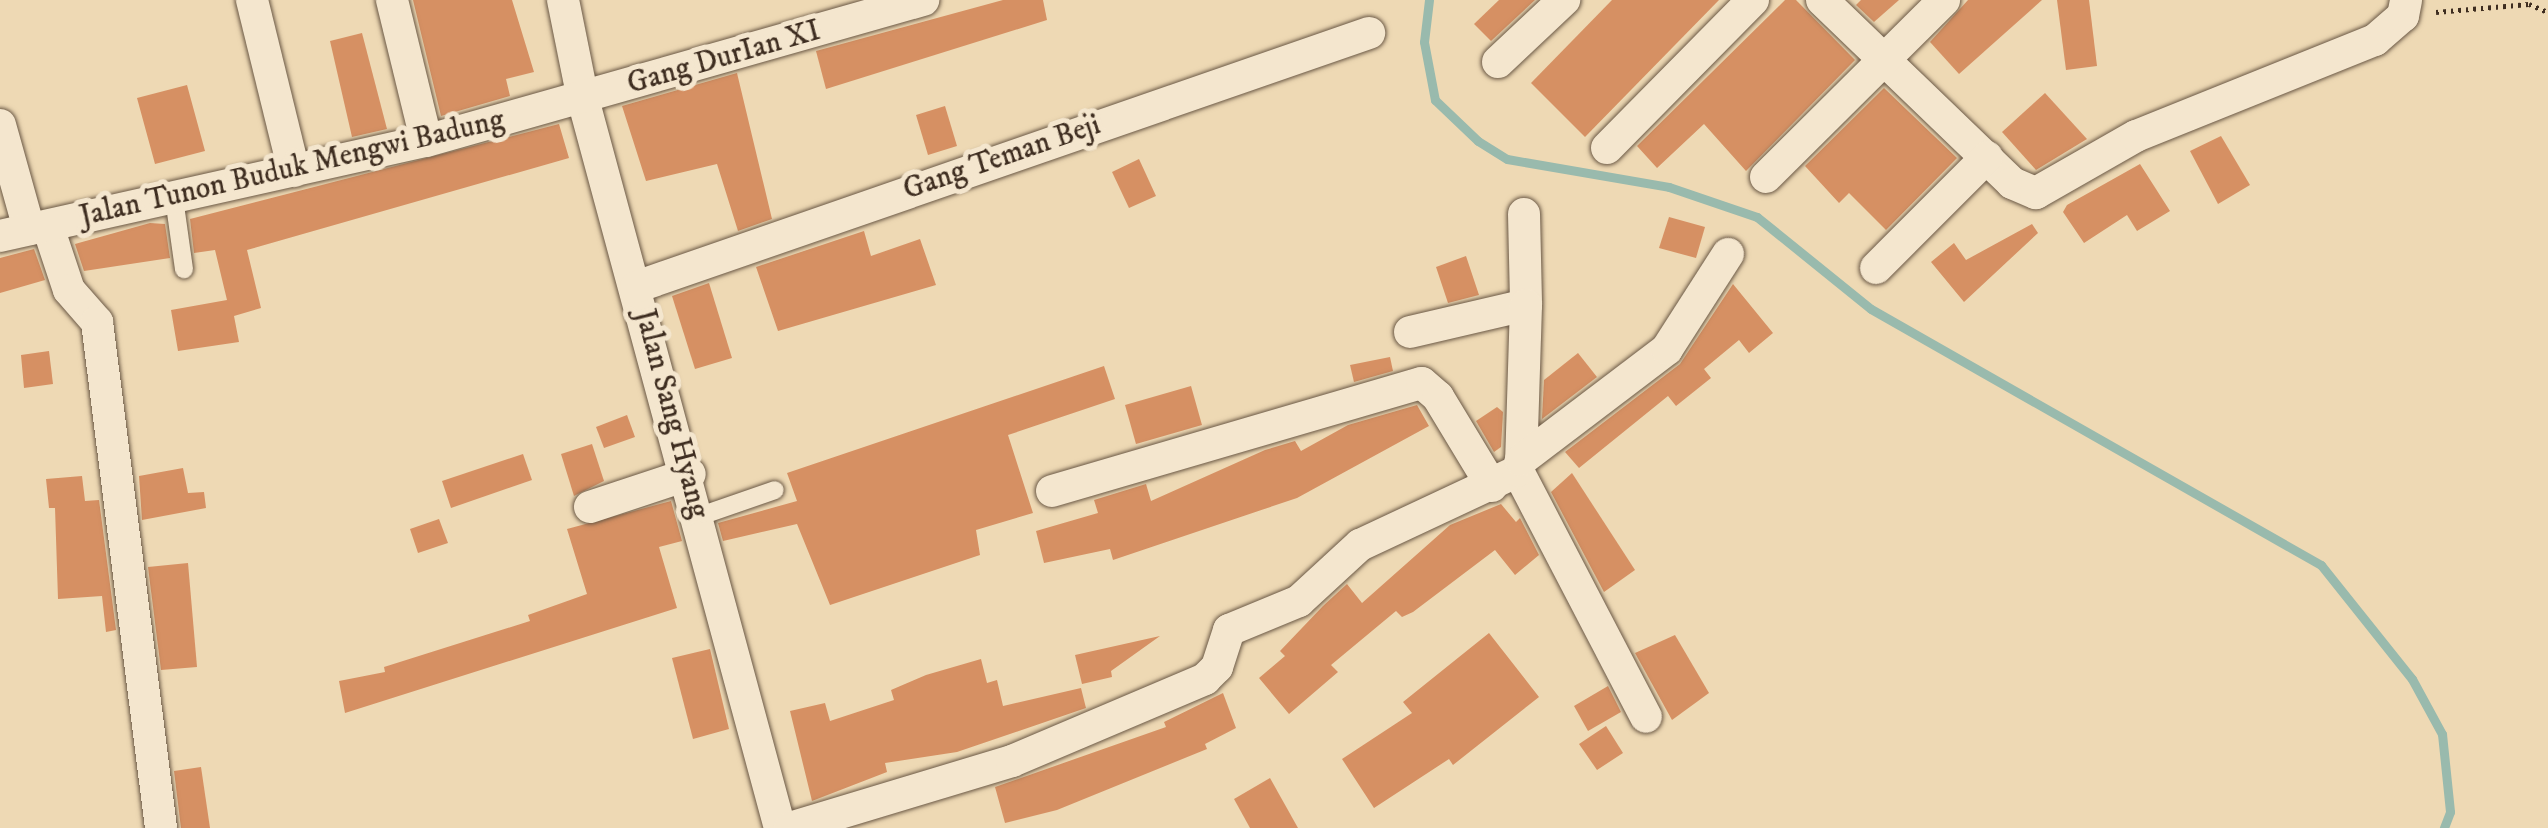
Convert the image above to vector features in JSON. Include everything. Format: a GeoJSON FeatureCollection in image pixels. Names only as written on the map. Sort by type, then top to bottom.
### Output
{"type":"FeatureCollection","features":[{"type":"Feature","properties":{"kind":"street"},"geometry":{"type":"LineString","coordinates":[[252,0],[294,171]]}},
{"type":"Feature","properties":{"kind":"street"},"geometry":{"type":"LineString","coordinates":[[392,0],[424,127]]}},
{"type":"Feature","properties":{"kind":"street","name":"Jalan Sang Hyang"},"geometry":{"type":"LineString","coordinates":[[563,0],[583,98],[690,474],[780,828]]}},
{"type":"Feature","properties":{"kind":"street","name":"Gang DurIan XI"},"geometry":{"type":"LineString","coordinates":[[583,98],[923,0]]}},
{"type":"Feature","properties":{"kind":"street"},"geometry":{"type":"LineString","coordinates":[[1498,62],[1564,0]]}},
{"type":"Feature","properties":{"kind":"street"},"geometry":{"type":"LineString","coordinates":[[1607,148],[1753,0]]}},
{"type":"Feature","properties":{"kind":"street"},"geometry":{"type":"LineString","coordinates":[[1822,0],[2024,192],[2049,189],[2136,136],[2375,40],[2405,8]]}},
{"type":"Feature","properties":{"kind":"street"},"geometry":{"type":"LineString","coordinates":[[1766,178],[1944,0]]}},
{"type":"Feature","properties":{"kind":"street","name":"Gang Teman Beji"},"geometry":{"type":"LineString","coordinates":[[636,287],[1370,33]]}},
{"type":"Feature","properties":{"kind":"street","name":"Jalan Tunon Buduk Mengwi Badung"},"geometry":{"type":"LineString","coordinates":[[26,231],[294,171],[583,98]]}},
{"type":"Feature","properties":{"kind":"street"},"geometry":{"type":"LineString","coordinates":[[0,125],[26,231],[97,322],[161,828]]}},
{"type":"Feature","properties":{"kind":"street"},"geometry":{"type":"LineString","coordinates":[[1876,268],[1987,158]]}},
{"type":"Feature","properties":{"kind":"street"},"geometry":{"type":"LineString","coordinates":[[1510,472],[1526,306],[1524,214]]}},
{"type":"Feature","properties":{"kind":"street"},"geometry":{"type":"LineString","coordinates":[[790,828],[1012,761],[1205,679],[1217,668],[1229,630],[1299,601],[1360,546],[1510,472],[1666,349],[1728,254]]}},
{"type":"Feature","properties":{"kind":"street"},"geometry":{"type":"LineString","coordinates":[[1410,332],[1526,306]]}},
{"type":"Feature","properties":{"kind":"street"},"geometry":{"type":"LineString","coordinates":[[1052,491],[1422,383],[1510,472],[1646,717]]}},
{"type":"Feature","properties":{"kind":"street"},"geometry":{"type":"LineString","coordinates":[[590,508],[690,474]]}},
{"type":"Feature","properties":{"kind":"lane"},"geometry":{"type":"LineString","coordinates":[[174,198],[184,269]]}},
{"type":"Feature","properties":{"kind":"lane"},"geometry":{"type":"LineString","coordinates":[[700,516],[775,490]]}},
{"type":"Feature","properties":{"kind":"path"},"geometry":{"type":"LineString","coordinates":[[2405,8],[2528,4],[2548,12]]}},
{"type":"Feature","properties":{"kind":"building"},"geometry":{"type":"Polygon","coordinates":[[[413,0],[512,0],[534,72],[506,79],[510,96],[441,116],[413,0]]]}},
{"type":"Feature","properties":{"kind":"building"},"geometry":{"type":"Polygon","coordinates":[[[1003,0],[1043,0],[1047,20],[826,89],[816,51],[1003,0]]]}},
{"type":"Feature","properties":{"kind":"building"},"geometry":{"type":"Polygon","coordinates":[[[1499,0],[1535,0],[1491,41],[1474,24],[1499,0]]]}},
{"type":"Feature","properties":{"kind":"building"},"geometry":{"type":"Polygon","coordinates":[[[1612,0],[1719,0],[1585,137],[1531,83],[1612,0]]]}},
{"type":"Feature","properties":{"kind":"building"},"geometry":{"type":"Polygon","coordinates":[[[1785,0],[1796,0],[1855,60],[1746,171],[1704,124],[1657,168],[1637,146],[1785,0]]]}},
{"type":"Feature","properties":{"kind":"building"},"geometry":{"type":"Polygon","coordinates":[[[1861,0],[1899,0],[1874,22],[1856,5],[1861,0]]]}},
{"type":"Feature","properties":{"kind":"building"},"geometry":{"type":"Polygon","coordinates":[[[1968,0],[2042,0],[1959,74],[1930,42],[1968,0]]]}},
{"type":"Feature","properties":{"kind":"building"},"geometry":{"type":"Polygon","coordinates":[[[2057,0],[2089,0],[2097,66],[2066,70],[2057,0]]]}},
{"type":"Feature","properties":{"kind":"building"},"geometry":{"type":"Polygon","coordinates":[[[362,33],[387,129],[352,137],[330,41],[362,33]]]}},
{"type":"Feature","properties":{"kind":"building"},"geometry":{"type":"Polygon","coordinates":[[[737,73],[772,219],[738,231],[717,164],[646,181],[622,106],[737,73]]]}},
{"type":"Feature","properties":{"kind":"building"},"geometry":{"type":"Polygon","coordinates":[[[187,85],[205,151],[155,164],[137,98],[187,85]]]}},
{"type":"Feature","properties":{"kind":"building"},"geometry":{"type":"Polygon","coordinates":[[[1884,88],[1957,158],[1886,230],[1849,193],[1839,203],[1805,166],[1884,88]]]}},
{"type":"Feature","properties":{"kind":"building"},"geometry":{"type":"Polygon","coordinates":[[[2045,93],[2087,139],[2036,170],[2002,132],[2045,93]]]}},
{"type":"Feature","properties":{"kind":"building"},"geometry":{"type":"Polygon","coordinates":[[[945,106],[957,146],[928,155],[916,115],[945,106]]]}},
{"type":"Feature","properties":{"kind":"building"},"geometry":{"type":"Polygon","coordinates":[[[559,124],[569,158],[247,250],[261,308],[234,316],[239,342],[178,351],[171,310],[227,300],[215,250],[194,253],[190,219],[559,124]]]}},
{"type":"Feature","properties":{"kind":"building"},"geometry":{"type":"Polygon","coordinates":[[[2221,136],[2250,185],[2218,204],[2190,151],[2221,136]]]}},
{"type":"Feature","properties":{"kind":"building"},"geometry":{"type":"Polygon","coordinates":[[[1139,159],[1156,196],[1129,208],[1112,172],[1139,159]]]}},
{"type":"Feature","properties":{"kind":"building"},"geometry":{"type":"Polygon","coordinates":[[[2140,164],[2170,211],[2137,231],[2127,215],[2084,243],[2063,212],[2067,205],[2140,164]]]}},
{"type":"Feature","properties":{"kind":"building"},"geometry":{"type":"Polygon","coordinates":[[[1669,217],[1705,227],[1696,258],[1659,248],[1669,217]]]}},
{"type":"Feature","properties":{"kind":"building"},"geometry":{"type":"Polygon","coordinates":[[[150,223],[165,224],[170,258],[84,271],[75,244],[150,223]]]}},
{"type":"Feature","properties":{"kind":"building"},"geometry":{"type":"Polygon","coordinates":[[[2032,224],[2038,233],[1964,302],[1931,262],[1954,243],[1966,260],[2032,224]]]}},
{"type":"Feature","properties":{"kind":"building"},"geometry":{"type":"Polygon","coordinates":[[[864,231],[871,256],[920,239],[936,285],[778,331],[756,267],[864,231]]]}},
{"type":"Feature","properties":{"kind":"building"},"geometry":{"type":"Polygon","coordinates":[[[34,249],[45,280],[0,293],[0,258],[34,249]]]}},
{"type":"Feature","properties":{"kind":"building"},"geometry":{"type":"Polygon","coordinates":[[[1466,256],[1479,295],[1448,303],[1436,267],[1466,256]]]}},
{"type":"Feature","properties":{"kind":"building"},"geometry":{"type":"Polygon","coordinates":[[[709,283],[732,358],[695,369],[672,296],[709,283]]]}},
{"type":"Feature","properties":{"kind":"building"},"geometry":{"type":"Polygon","coordinates":[[[1733,284],[1773,333],[1749,353],[1739,340],[1704,369],[1711,378],[1676,406],[1668,396],[1579,468],[1565,452],[1680,364],[1733,284]]]}},
{"type":"Feature","properties":{"kind":"building"},"geometry":{"type":"Polygon","coordinates":[[[49,351],[53,384],[24,388],[21,355],[49,351]]]}},
{"type":"Feature","properties":{"kind":"building"},"geometry":{"type":"Polygon","coordinates":[[[1578,353],[1597,377],[1542,419],[1544,380],[1578,353]]]}},
{"type":"Feature","properties":{"kind":"building"},"geometry":{"type":"Polygon","coordinates":[[[1390,357],[1393,371],[1354,382],[1350,365],[1390,357]]]}},
{"type":"Feature","properties":{"kind":"building"},"geometry":{"type":"Polygon","coordinates":[[[1104,366],[1115,399],[1008,435],[1033,513],[976,530],[980,555],[830,605],[797,524],[723,541],[718,523],[797,501],[787,473],[1104,366]]]}},
{"type":"Feature","properties":{"kind":"building"},"geometry":{"type":"Polygon","coordinates":[[[1191,386],[1202,425],[1136,444],[1125,405],[1191,386]]]}},
{"type":"Feature","properties":{"kind":"building"},"geometry":{"type":"Polygon","coordinates":[[[1417,405],[1429,426],[1297,498],[1113,560],[1110,549],[1044,563],[1036,531],[1098,513],[1094,500],[1146,484],[1151,501],[1265,450],[1295,441],[1301,451],[1348,425],[1417,405]]]}},
{"type":"Feature","properties":{"kind":"building"},"geometry":{"type":"Polygon","coordinates":[[[1497,407],[1503,412],[1501,447],[1494,452],[1476,421],[1497,407]]]}},
{"type":"Feature","properties":{"kind":"building"},"geometry":{"type":"Polygon","coordinates":[[[627,415],[635,437],[604,448],[596,427],[627,415]]]}},
{"type":"Feature","properties":{"kind":"building"},"geometry":{"type":"Polygon","coordinates":[[[592,444],[604,481],[574,496],[561,454],[592,444]]]}},
{"type":"Feature","properties":{"kind":"building"},"geometry":{"type":"Polygon","coordinates":[[[523,454],[532,480],[451,508],[442,481],[523,454]]]}},
{"type":"Feature","properties":{"kind":"building"},"geometry":{"type":"Polygon","coordinates":[[[183,468],[188,493],[204,492],[206,508],[142,520],[139,476],[183,468]]]}},
{"type":"Feature","properties":{"kind":"building"},"geometry":{"type":"Polygon","coordinates":[[[1572,473],[1635,570],[1604,592],[1551,492],[1572,473]]]}},
{"type":"Feature","properties":{"kind":"building"},"geometry":{"type":"Polygon","coordinates":[[[82,476],[85,501],[99,500],[116,630],[106,632],[102,596],[58,599],[55,508],[49,508],[46,479],[82,476]]]}},
{"type":"Feature","properties":{"kind":"building"},"geometry":{"type":"Polygon","coordinates":[[[671,501],[682,541],[659,547],[677,608],[345,713],[339,681],[385,672],[384,667],[530,621],[528,615],[587,594],[567,529],[671,501]]]}},
{"type":"Feature","properties":{"kind":"building"},"geometry":{"type":"Polygon","coordinates":[[[1501,504],[1516,522],[1520,518],[1539,555],[1515,575],[1495,550],[1413,612],[1402,617],[1396,611],[1331,665],[1338,672],[1289,714],[1259,678],[1285,656],[1280,651],[1323,606],[1347,584],[1362,603],[1450,525],[1501,504]]]}},
{"type":"Feature","properties":{"kind":"building"},"geometry":{"type":"Polygon","coordinates":[[[439,519],[448,543],[418,553],[410,529],[439,519]]]}},
{"type":"Feature","properties":{"kind":"building"},"geometry":{"type":"Polygon","coordinates":[[[188,563],[197,667],[161,670],[148,567],[188,563]]]}},
{"type":"Feature","properties":{"kind":"building"},"geometry":{"type":"Polygon","coordinates":[[[1489,633],[1539,697],[1453,765],[1449,759],[1374,808],[1342,759],[1412,713],[1403,702],[1489,633]]]}},
{"type":"Feature","properties":{"kind":"building"},"geometry":{"type":"Polygon","coordinates":[[[1675,635],[1709,693],[1672,720],[1635,653],[1675,635]]]}},
{"type":"Feature","properties":{"kind":"building"},"geometry":{"type":"Polygon","coordinates":[[[1160,636],[1111,671],[1112,677],[1082,684],[1075,655],[1160,636]]]}},
{"type":"Feature","properties":{"kind":"building"},"geometry":{"type":"Polygon","coordinates":[[[710,649],[729,729],[693,739],[672,658],[710,649]]]}},
{"type":"Feature","properties":{"kind":"building"},"geometry":{"type":"Polygon","coordinates":[[[981,659],[987,683],[997,680],[1003,706],[1081,688],[1086,708],[957,752],[885,763],[887,772],[812,801],[790,711],[825,703],[830,721],[894,700],[891,690],[926,675],[981,659]]]}},
{"type":"Feature","properties":{"kind":"building"},"geometry":{"type":"Polygon","coordinates":[[[1608,686],[1621,712],[1588,731],[1574,706],[1608,686]]]}},
{"type":"Feature","properties":{"kind":"building"},"geometry":{"type":"Polygon","coordinates":[[[1223,693],[1236,728],[1205,744],[1207,749],[1057,810],[1005,823],[995,787],[1166,727],[1164,722],[1223,693]]]}},
{"type":"Feature","properties":{"kind":"building"},"geometry":{"type":"Polygon","coordinates":[[[1606,726],[1623,753],[1597,770],[1579,744],[1606,726]]]}},
{"type":"Feature","properties":{"kind":"building"},"geometry":{"type":"Polygon","coordinates":[[[201,767],[210,828],[181,828],[174,771],[201,767]]]}},
{"type":"Feature","properties":{"kind":"building"},"geometry":{"type":"Polygon","coordinates":[[[1270,778],[1298,828],[1250,828],[1234,799],[1270,778]]]}},
{"type":"Feature","properties":{"kind":"waterway"},"geometry":{"type":"LineString","coordinates":[[1429,0],[1424,42],[1435,100],[1478,141],[1507,159],[1669,187],[1757,217],[1871,309],[2321,565],[2412,679],[2442,734],[2450,812],[2444,828]]}}]}
